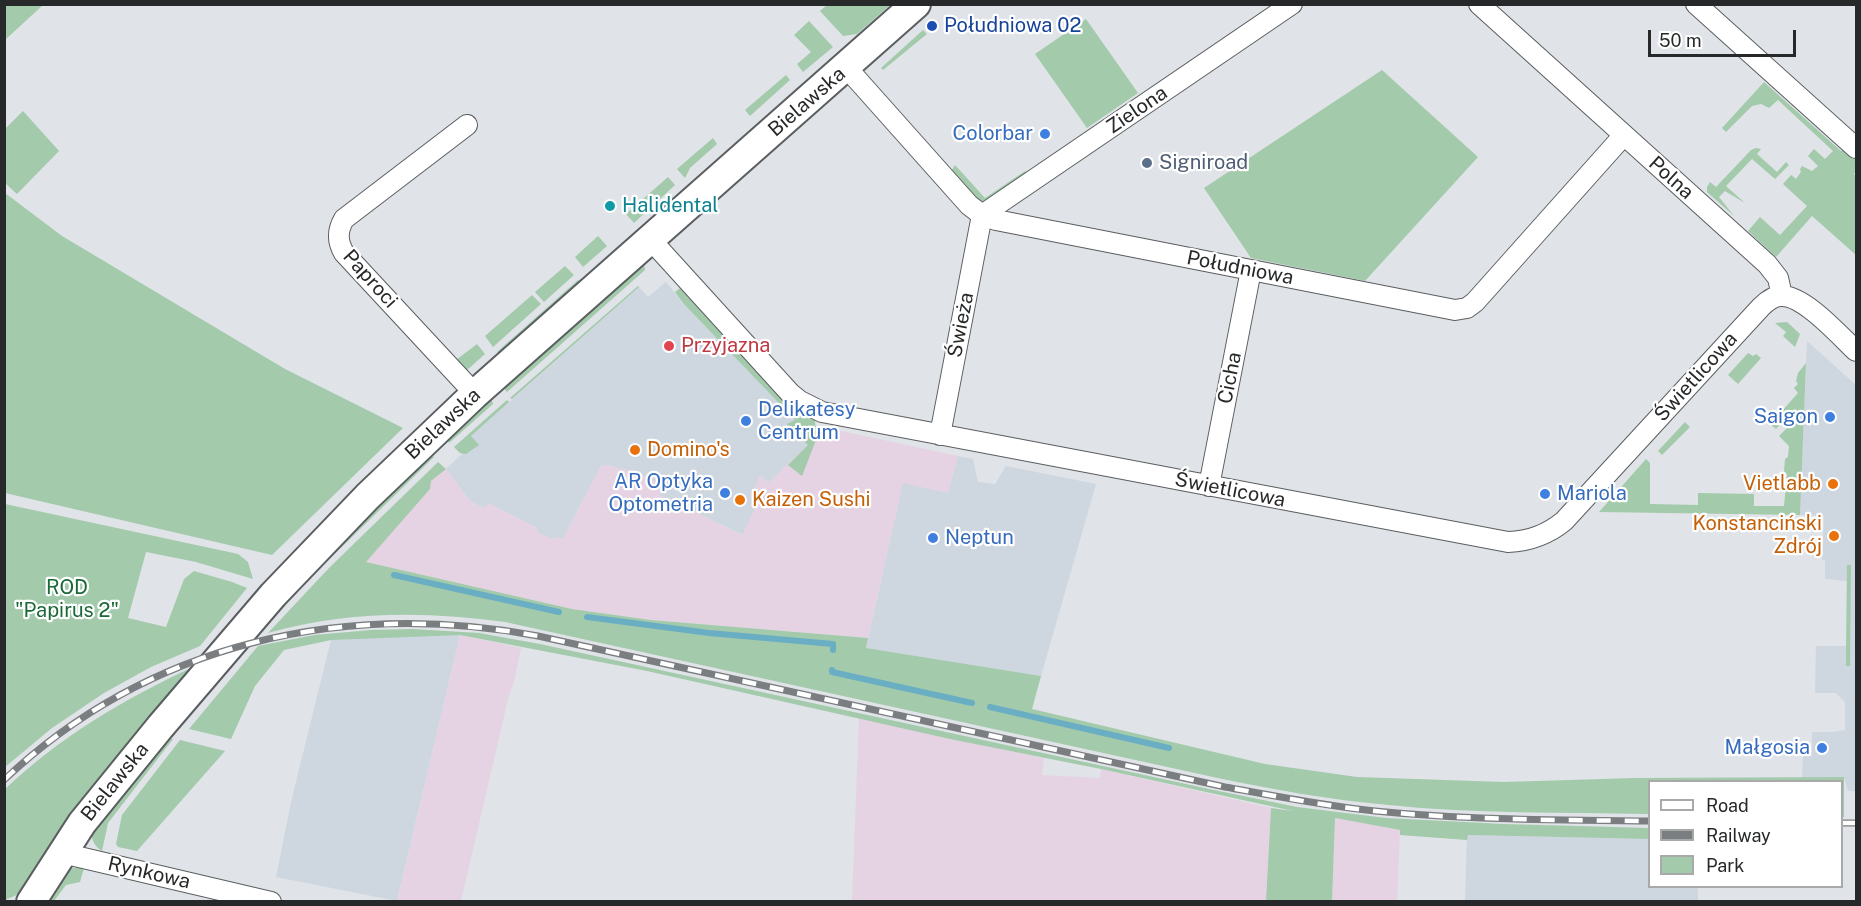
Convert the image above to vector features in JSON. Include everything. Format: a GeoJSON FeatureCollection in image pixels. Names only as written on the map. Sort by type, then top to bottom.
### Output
{"type":"FeatureCollection","features":[{"type":"Feature","properties":{"kind":"street","name":"Bielawska"},"geometry":{"type":"LineString","coordinates":[[31,902],[62,853],[104,795],[273,595],[368,496],[475,394],[916,4]]}},
{"type":"Feature","properties":{"kind":"street","name":"Zielona"},"geometry":{"type":"LineString","coordinates":[[982,215],[1292,4]]}},
{"type":"Feature","properties":{"kind":"street","name":"Polna"},"geometry":{"type":"LineString","coordinates":[[1479,4],[1771,269],[1780,284],[1782,296]]}},
{"type":"Feature","properties":{"kind":"street"},"geometry":{"type":"LineString","coordinates":[[1696,4],[1857,148]]}},
{"type":"Feature","properties":{"kind":"street","name":"Południowa"},"geometry":{"type":"LineString","coordinates":[[846,67],[969,205],[982,215],[996,220],[1455,310],[1467,308],[1624,135]]}},
{"type":"Feature","properties":{"kind":"street","name":"Paproci"},"geometry":{"type":"LineString","coordinates":[[467,125],[344,219],[339,227],[338,236],[344,253],[475,394]]}},
{"type":"Feature","properties":{"kind":"street","name":"Świeża"},"geometry":{"type":"LineString","coordinates":[[940,435],[982,215]]}},
{"type":"Feature","properties":{"kind":"street","name":"Świetlicowa"},"geometry":{"type":"LineString","coordinates":[[650,239],[790,393],[811,407],[829,414],[1497,541],[1529,540],[1543,535],[1564,521],[1761,307],[1772,298],[1782,296]]}},
{"type":"Feature","properties":{"kind":"street","name":"Cicha"},"geometry":{"type":"LineString","coordinates":[[1209,486],[1251,270]]}},
{"type":"Feature","properties":{"kind":"street"},"geometry":{"type":"LineString","coordinates":[[1782,296],[1802,303],[1857,351]]}},
{"type":"Feature","properties":{"kind":"street","name":"Rynkowa"},"geometry":{"type":"LineString","coordinates":[[62,853],[271,902]]}},
{"type":"Feature","properties":{"kind":"shaded area"},"geometry":{"type":"Polygon","coordinates":[[[666,282],[684,304],[796,421],[818,426],[808,445],[768,483],[761,476],[759,501],[743,535],[659,495],[663,485],[635,472],[607,465],[582,501],[563,539],[552,539],[538,533],[537,528],[490,504],[483,508],[470,501],[446,469],[462,454],[463,443],[639,287],[648,297],[666,282]]]}},
{"type":"Feature","properties":{"kind":"shaded area"},"geometry":{"type":"Polygon","coordinates":[[[1807,341],[1856,385],[1856,791],[1848,791],[1844,777],[1802,777],[1803,756],[1812,756],[1812,732],[1845,730],[1845,702],[1836,693],[1815,693],[1816,646],[1846,646],[1847,581],[1825,579],[1825,560],[1822,560],[1824,516],[1800,515],[1807,341]]]}},
{"type":"Feature","properties":{"kind":"shaded area"},"geometry":{"type":"Polygon","coordinates":[[[818,426],[958,456],[948,493],[903,483],[868,638],[651,620],[572,609],[365,562],[430,489],[431,481],[446,469],[470,501],[483,508],[489,504],[537,528],[539,533],[552,539],[557,537],[563,539],[601,465],[635,472],[664,485],[659,495],[742,535],[759,501],[750,497],[760,475],[768,483],[808,445],[818,426]]]}},
{"type":"Feature","properties":{"kind":"shaded area"},"geometry":{"type":"Polygon","coordinates":[[[958,456],[973,459],[978,482],[995,484],[1006,466],[1096,484],[1041,676],[866,648],[903,482],[948,493],[958,456]]]}},
{"type":"Feature","properties":{"kind":"shaded area"},"geometry":{"type":"Polygon","coordinates":[[[460,635],[397,901],[276,877],[291,802],[331,640],[460,635]]]}},
{"type":"Feature","properties":{"kind":"shaded area"},"geometry":{"type":"Polygon","coordinates":[[[460,635],[521,648],[514,682],[509,695],[461,901],[397,902],[460,635]]]}},
{"type":"Feature","properties":{"kind":"shaded area"},"geometry":{"type":"Polygon","coordinates":[[[859,718],[1044,758],[1042,775],[1100,778],[1101,769],[1271,808],[1266,901],[852,902],[859,718]]]}},
{"type":"Feature","properties":{"kind":"shaded area"},"geometry":{"type":"Polygon","coordinates":[[[1335,818],[1400,830],[1397,901],[1332,902],[1335,818]]]}},
{"type":"Feature","properties":{"kind":"shaded area"},"geometry":{"type":"Polygon","coordinates":[[[1467,835],[1648,839],[1648,888],[1698,888],[1698,901],[1465,902],[1467,835]]]}},
{"type":"Feature","properties":{"kind":"green space"},"geometry":{"type":"Polygon","coordinates":[[[5,4],[43,4],[43,5],[5,40],[5,4]]]}},
{"type":"Feature","properties":{"kind":"green space"},"geometry":{"type":"Polygon","coordinates":[[[827,5],[890,5],[857,34],[843,36],[820,11],[827,5]]]}},
{"type":"Feature","properties":{"kind":"green space"},"geometry":{"type":"Polygon","coordinates":[[[1086,19],[1138,93],[1087,128],[1035,54],[1086,19]]]}},
{"type":"Feature","properties":{"kind":"green space"},"geometry":{"type":"Polygon","coordinates":[[[809,21],[833,47],[803,72],[797,64],[811,52],[794,35],[809,21]]]}},
{"type":"Feature","properties":{"kind":"green space"},"geometry":{"type":"Polygon","coordinates":[[[923,30],[927,34],[883,70],[881,68],[923,30]]]}},
{"type":"Feature","properties":{"kind":"green space"},"geometry":{"type":"Polygon","coordinates":[[[1382,70],[1478,157],[1365,281],[1251,258],[1204,188],[1382,70]]]}},
{"type":"Feature","properties":{"kind":"green space"},"geometry":{"type":"Polygon","coordinates":[[[786,75],[790,80],[750,116],[745,110],[786,75]]]}},
{"type":"Feature","properties":{"kind":"green space"},"geometry":{"type":"Polygon","coordinates":[[[1764,82],[1841,151],[1844,148],[1856,158],[1854,174],[1856,177],[1856,255],[1812,216],[1776,257],[1748,231],[1760,217],[1780,235],[1807,206],[1783,184],[1791,175],[1796,179],[1802,166],[1812,171],[1818,166],[1808,156],[1814,149],[1825,159],[1833,151],[1778,100],[1769,108],[1761,104],[1752,106],[1726,132],[1722,128],[1764,82]]]}},
{"type":"Feature","properties":{"kind":"green space"},"geometry":{"type":"Polygon","coordinates":[[[23,111],[59,151],[17,194],[5,183],[5,129],[23,111]]]}},
{"type":"Feature","properties":{"kind":"green space"},"geometry":{"type":"Polygon","coordinates":[[[713,138],[717,144],[690,168],[685,178],[677,169],[713,138]]]}},
{"type":"Feature","properties":{"kind":"green space"},"geometry":{"type":"Polygon","coordinates":[[[1761,149],[1757,154],[1777,172],[1786,162],[1789,165],[1775,179],[1752,159],[1726,186],[1745,203],[1725,191],[1719,197],[1734,216],[1707,192],[1707,187],[1710,182],[1716,187],[1751,150],[1761,149]]]}},
{"type":"Feature","properties":{"kind":"green space"},"geometry":{"type":"Polygon","coordinates":[[[955,165],[985,198],[1025,171],[1028,175],[983,202],[977,201],[950,173],[955,165]]]}},
{"type":"Feature","properties":{"kind":"green space"},"geometry":{"type":"Polygon","coordinates":[[[668,177],[675,185],[634,223],[626,214],[668,177]]]}},
{"type":"Feature","properties":{"kind":"green space"},"geometry":{"type":"Polygon","coordinates":[[[5,193],[62,236],[285,369],[403,428],[272,555],[5,493],[5,193]]]}},
{"type":"Feature","properties":{"kind":"green space"},"geometry":{"type":"Polygon","coordinates":[[[598,236],[607,246],[583,267],[575,257],[598,236]]]}},
{"type":"Feature","properties":{"kind":"green space"},"geometry":{"type":"Polygon","coordinates":[[[644,264],[645,270],[507,392],[501,385],[640,265],[644,264]]]}},
{"type":"Feature","properties":{"kind":"green space"},"geometry":{"type":"Polygon","coordinates":[[[565,266],[574,275],[544,302],[535,292],[565,266]]]}},
{"type":"Feature","properties":{"kind":"green space"},"geometry":{"type":"Polygon","coordinates":[[[578,280],[580,283],[500,355],[497,352],[578,280]]]}},
{"type":"Feature","properties":{"kind":"green space"},"geometry":{"type":"Polygon","coordinates":[[[638,286],[512,399],[510,398],[638,286]]]}},
{"type":"Feature","properties":{"kind":"green space"},"geometry":{"type":"Polygon","coordinates":[[[680,288],[780,397],[801,414],[815,420],[816,440],[802,476],[788,465],[808,445],[787,424],[795,420],[684,304],[675,292],[680,288]]]}},
{"type":"Feature","properties":{"kind":"green space"},"geometry":{"type":"Polygon","coordinates":[[[532,295],[541,304],[493,347],[485,336],[532,295]]]}},
{"type":"Feature","properties":{"kind":"green space"},"geometry":{"type":"Polygon","coordinates":[[[1787,322],[1800,334],[1795,347],[1783,336],[1786,332],[1775,323],[1787,322]]]}},
{"type":"Feature","properties":{"kind":"green space"},"geometry":{"type":"Polygon","coordinates":[[[477,344],[485,354],[466,371],[456,360],[477,344]]]}},
{"type":"Feature","properties":{"kind":"green space"},"geometry":{"type":"Polygon","coordinates":[[[1748,353],[1753,356],[1756,354],[1761,358],[1738,384],[1728,375],[1748,353]]]}},
{"type":"Feature","properties":{"kind":"green space"},"geometry":{"type":"Polygon","coordinates":[[[1806,363],[1800,515],[1599,512],[1646,459],[1650,463],[1650,504],[1698,505],[1698,493],[1754,494],[1754,506],[1784,506],[1787,474],[1784,471],[1785,459],[1788,457],[1789,446],[1779,436],[1787,428],[1781,423],[1776,429],[1768,422],[1772,417],[1775,419],[1798,393],[1794,388],[1798,384],[1796,381],[1798,373],[1806,363]]]}},
{"type":"Feature","properties":{"kind":"green space"},"geometry":{"type":"Polygon","coordinates":[[[490,395],[493,404],[449,443],[446,435],[490,395]]]}},
{"type":"Feature","properties":{"kind":"green space"},"geometry":{"type":"Polygon","coordinates":[[[507,400],[509,402],[471,436],[479,445],[466,454],[460,453],[454,447],[507,400]]]}},
{"type":"Feature","properties":{"kind":"green space"},"geometry":{"type":"Polygon","coordinates":[[[1685,422],[1690,427],[1662,455],[1658,451],[1685,422]]]}},
{"type":"Feature","properties":{"kind":"green space"},"geometry":{"type":"Polygon","coordinates":[[[426,454],[434,457],[314,574],[273,619],[270,617],[257,636],[248,638],[426,454]]]}},
{"type":"Feature","properties":{"kind":"green space"},"geometry":{"type":"Polygon","coordinates":[[[438,462],[446,469],[431,481],[430,489],[366,562],[572,609],[651,620],[868,638],[866,648],[1041,676],[1032,709],[1265,764],[1357,777],[1504,782],[1635,778],[1844,777],[1844,817],[1843,780],[1648,780],[1648,814],[1486,811],[1367,803],[1300,794],[1213,777],[505,622],[445,616],[386,615],[326,620],[268,633],[329,568],[438,462]]]}},
{"type":"Feature","properties":{"kind":"green space","name":"ROD \"Papirus 2\""},"geometry":{"type":"Polygon","coordinates":[[[5,504],[238,554],[248,562],[253,579],[196,562],[146,552],[128,618],[166,627],[184,579],[194,571],[247,588],[200,646],[151,667],[104,693],[52,728],[5,767],[5,504]]]}},
{"type":"Feature","properties":{"kind":"green space"},"geometry":{"type":"Polygon","coordinates":[[[1847,565],[1851,565],[1850,666],[1846,666],[1847,565]]]}},
{"type":"Feature","properties":{"kind":"green space"},"geometry":{"type":"Polygon","coordinates":[[[413,629],[479,633],[540,644],[1297,807],[1386,818],[1648,828],[1648,839],[1468,835],[1467,840],[1400,835],[1400,830],[1335,818],[1332,901],[1266,901],[1271,808],[1293,811],[950,739],[647,671],[460,635],[331,640],[284,650],[255,686],[231,739],[189,729],[258,646],[314,635],[413,629]]]}},
{"type":"Feature","properties":{"kind":"green space"},"geometry":{"type":"Polygon","coordinates":[[[193,667],[27,887],[19,894],[5,900],[5,789],[48,752],[94,720],[142,692],[193,667]]]}},
{"type":"Feature","properties":{"kind":"green space"},"geometry":{"type":"Polygon","coordinates":[[[168,737],[173,739],[108,823],[102,851],[94,844],[92,833],[168,737]]]}},
{"type":"Feature","properties":{"kind":"green space"},"geometry":{"type":"Polygon","coordinates":[[[180,740],[225,751],[137,851],[118,847],[116,844],[122,815],[180,740]]]}},
{"type":"Feature","properties":{"kind":"green space"},"geometry":{"type":"Polygon","coordinates":[[[73,868],[84,868],[80,882],[66,885],[54,901],[43,902],[67,871],[73,868]]]}},
{"type":"Feature","properties":{"kind":"waterway"},"geometry":{"type":"LineString","coordinates":[[394,575],[559,612]]}},
{"type":"Feature","properties":{"kind":"waterway"},"geometry":{"type":"LineString","coordinates":[[587,617],[709,633],[833,644],[833,650]]}},
{"type":"Feature","properties":{"kind":"waterway"},"geometry":{"type":"LineString","coordinates":[[832,670],[832,672],[972,703]]}},
{"type":"Feature","properties":{"kind":"waterway"},"geometry":{"type":"LineString","coordinates":[[990,707],[1169,748]]}},
{"type":"Feature","properties":{"kind":"railway"},"geometry":{"type":"LineString","coordinates":[[4,780],[61,733],[122,694],[186,664],[253,643],[322,629],[393,624],[465,626],[538,636],[1225,787],[1319,804],[1443,816],[1648,821]]}},
{"type":"Feature","properties":{"kind":"railway"},"geometry":{"type":"LineString","coordinates":[[1843,823],[1856,823]]}},
{"type":"Feature","properties":{"kind":"place","name":"Południowa 02"},"geometry":{"type":"Point","coordinates":[932,26]}},
{"type":"Feature","properties":{"kind":"place","name":"Colorbar"},"geometry":{"type":"Point","coordinates":[1045,134]}},
{"type":"Feature","properties":{"kind":"place","name":"Signiroad"},"geometry":{"type":"Point","coordinates":[1147,163]}},
{"type":"Feature","properties":{"kind":"place","name":"Halidental"},"geometry":{"type":"Point","coordinates":[610,206]}},
{"type":"Feature","properties":{"kind":"place","name":"Przyjazna"},"geometry":{"type":"Point","coordinates":[669,346]}},
{"type":"Feature","properties":{"kind":"place","name":"Saigon"},"geometry":{"type":"Point","coordinates":[1830,417]}},
{"type":"Feature","properties":{"kind":"place","name":"Delikatesy Centrum"},"geometry":{"type":"Point","coordinates":[746,421]}},
{"type":"Feature","properties":{"kind":"place","name":"Domino's"},"geometry":{"type":"Point","coordinates":[635,450]}},
{"type":"Feature","properties":{"kind":"place","name":"Vietlabb"},"geometry":{"type":"Point","coordinates":[1833,484]}},
{"type":"Feature","properties":{"kind":"place","name":"AR Optyka Optometria"},"geometry":{"type":"Point","coordinates":[725,493]}},
{"type":"Feature","properties":{"kind":"place","name":"Mariola"},"geometry":{"type":"Point","coordinates":[1545,494]}},
{"type":"Feature","properties":{"kind":"place","name":"Kaizen Sushi"},"geometry":{"type":"Point","coordinates":[740,500]}},
{"type":"Feature","properties":{"kind":"place","name":"Konstanciński Zdrój"},"geometry":{"type":"Point","coordinates":[1834,536]}},
{"type":"Feature","properties":{"kind":"place","name":"Neptun"},"geometry":{"type":"Point","coordinates":[933,538]}},
{"type":"Feature","properties":{"kind":"place","name":"Małgosia"},"geometry":{"type":"Point","coordinates":[1822,748]}}]}
